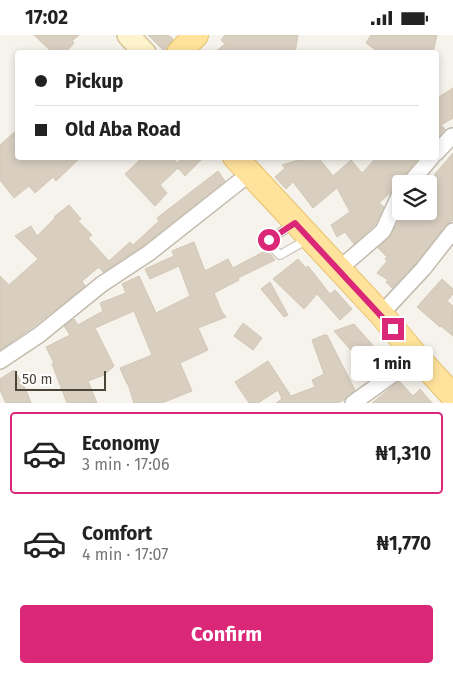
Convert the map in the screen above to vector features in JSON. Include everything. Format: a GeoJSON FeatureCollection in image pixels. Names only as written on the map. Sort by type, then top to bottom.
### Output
{"type":"FeatureCollection","features":[{"type":"Feature","properties":{"kind":"main road"},"geometry":{"type":"LineString","coordinates":[[182,50],[196,35]]}},
{"type":"Feature","properties":{"kind":"main road"},"geometry":{"type":"LineString","coordinates":[[242,165],[381,314],[453,396]]}},
{"type":"Feature","properties":{"kind":"street"},"geometry":{"type":"LineString","coordinates":[[128,35],[142,50]]}},
{"type":"Feature","properties":{"kind":"street"},"geometry":{"type":"LineString","coordinates":[[439,150],[452,136]]}},
{"type":"Feature","properties":{"kind":"street"},"geometry":{"type":"LineString","coordinates":[[417,175],[429,160]]}},
{"type":"Feature","properties":{"kind":"street"},"geometry":{"type":"LineString","coordinates":[[0,361],[25,346],[102,284],[149,253],[242,165]]}},
{"type":"Feature","properties":{"kind":"street"},"geometry":{"type":"LineString","coordinates":[[338,269],[383,231],[392,212]]}},
{"type":"Feature","properties":{"kind":"street"},"geometry":{"type":"LineString","coordinates":[[381,314],[423,269],[453,231]]}},
{"type":"Feature","properties":{"kind":"street"},"geometry":{"type":"LineString","coordinates":[[353,403],[417,357]]}},
{"type":"Feature","properties":{"kind":"building"},"geometry":{"type":"Polygon","coordinates":[[[34,35],[79,35],[72,41],[74,43],[68,50],[50,50],[34,35]]]}},
{"type":"Feature","properties":{"kind":"building"},"geometry":{"type":"Polygon","coordinates":[[[148,35],[168,35],[173,39],[166,50],[163,50],[148,35]]]}},
{"type":"Feature","properties":{"kind":"building"},"geometry":{"type":"Polygon","coordinates":[[[225,35],[298,35],[296,50],[218,50],[225,44],[221,40],[225,35]]]}},
{"type":"Feature","properties":{"kind":"building"},"geometry":{"type":"Polygon","coordinates":[[[371,35],[437,35],[434,50],[376,50],[366,43],[371,35]]]}},
{"type":"Feature","properties":{"kind":"building"},"geometry":{"type":"Polygon","coordinates":[[[453,88],[453,118],[441,125],[445,129],[439,136],[439,97],[453,88]]]}},
{"type":"Feature","properties":{"kind":"building"},"geometry":{"type":"Polygon","coordinates":[[[15,132],[15,160],[78,160],[56,181],[53,177],[35,193],[29,186],[14,198],[0,180],[0,145],[15,132]]]}},
{"type":"Feature","properties":{"kind":"building"},"geometry":{"type":"Polygon","coordinates":[[[453,153],[453,220],[446,225],[416,263],[392,288],[386,282],[388,280],[377,273],[387,261],[385,259],[387,257],[378,248],[391,235],[399,220],[437,220],[437,175],[434,175],[453,153]]]}},
{"type":"Feature","properties":{"kind":"building"},"geometry":{"type":"Polygon","coordinates":[[[140,160],[174,160],[177,163],[180,160],[201,160],[185,176],[178,168],[160,185],[167,193],[155,206],[125,174],[140,160]]]}},
{"type":"Feature","properties":{"kind":"building"},"geometry":{"type":"Polygon","coordinates":[[[298,160],[320,160],[333,176],[351,160],[362,173],[374,160],[417,160],[404,175],[392,175],[392,190],[379,203],[384,207],[375,225],[354,244],[345,232],[337,237],[331,225],[350,212],[337,188],[313,208],[293,182],[286,189],[275,177],[285,168],[282,165],[298,160]]]}},
{"type":"Feature","properties":{"kind":"building"},"geometry":{"type":"Polygon","coordinates":[[[218,171],[225,181],[144,245],[103,272],[99,267],[82,281],[85,286],[0,350],[0,276],[9,285],[38,259],[15,236],[31,226],[37,236],[54,217],[69,205],[81,219],[78,221],[92,235],[88,238],[109,261],[130,242],[133,245],[159,221],[157,218],[218,171]]]}},
{"type":"Feature","properties":{"kind":"building"},"geometry":{"type":"Polygon","coordinates":[[[194,242],[205,271],[228,259],[233,268],[267,250],[275,260],[238,278],[239,280],[214,293],[226,317],[198,328],[208,350],[180,363],[192,391],[162,403],[134,403],[120,368],[152,355],[134,311],[95,328],[114,366],[104,375],[88,381],[97,403],[67,403],[52,364],[54,363],[46,347],[70,335],[64,326],[74,319],[78,325],[103,311],[100,303],[126,293],[122,284],[139,276],[156,313],[190,296],[179,266],[150,279],[145,269],[174,256],[172,251],[194,242]]]}},
{"type":"Feature","properties":{"kind":"building"},"geometry":{"type":"Polygon","coordinates":[[[298,259],[306,268],[308,266],[330,294],[335,290],[352,309],[340,320],[317,294],[304,309],[273,279],[298,259]]]}},
{"type":"Feature","properties":{"kind":"building"},"geometry":{"type":"Polygon","coordinates":[[[442,279],[453,289],[453,294],[447,301],[453,306],[453,336],[417,307],[442,279]]]}},
{"type":"Feature","properties":{"kind":"building"},"geometry":{"type":"Polygon","coordinates":[[[270,282],[288,315],[284,317],[261,289],[270,282]]]}},
{"type":"Feature","properties":{"kind":"building"},"geometry":{"type":"Polygon","coordinates":[[[243,323],[262,338],[253,350],[234,336],[243,323]]]}},
{"type":"Feature","properties":{"kind":"building"},"geometry":{"type":"Polygon","coordinates":[[[354,324],[390,365],[374,376],[334,331],[354,324]]]}},
{"type":"Feature","properties":{"kind":"building"},"geometry":{"type":"Polygon","coordinates":[[[327,335],[355,390],[344,400],[338,403],[276,403],[282,399],[278,390],[258,403],[249,403],[235,382],[268,361],[291,396],[315,387],[312,380],[324,374],[312,340],[327,335]]]}},
{"type":"Feature","properties":{"kind":"building"},"geometry":{"type":"Polygon","coordinates":[[[14,370],[26,390],[31,403],[6,403],[0,390],[0,379],[14,370]]]}},
{"type":"Feature","properties":{"kind":"building"},"geometry":{"type":"Polygon","coordinates":[[[399,381],[413,396],[420,389],[432,403],[372,403],[399,381]]]}},
{"type":"Feature","properties":{"kind":"route"},"geometry":{"type":"LineString","coordinates":[[269,240],[295,223],[393,329]]}}]}
